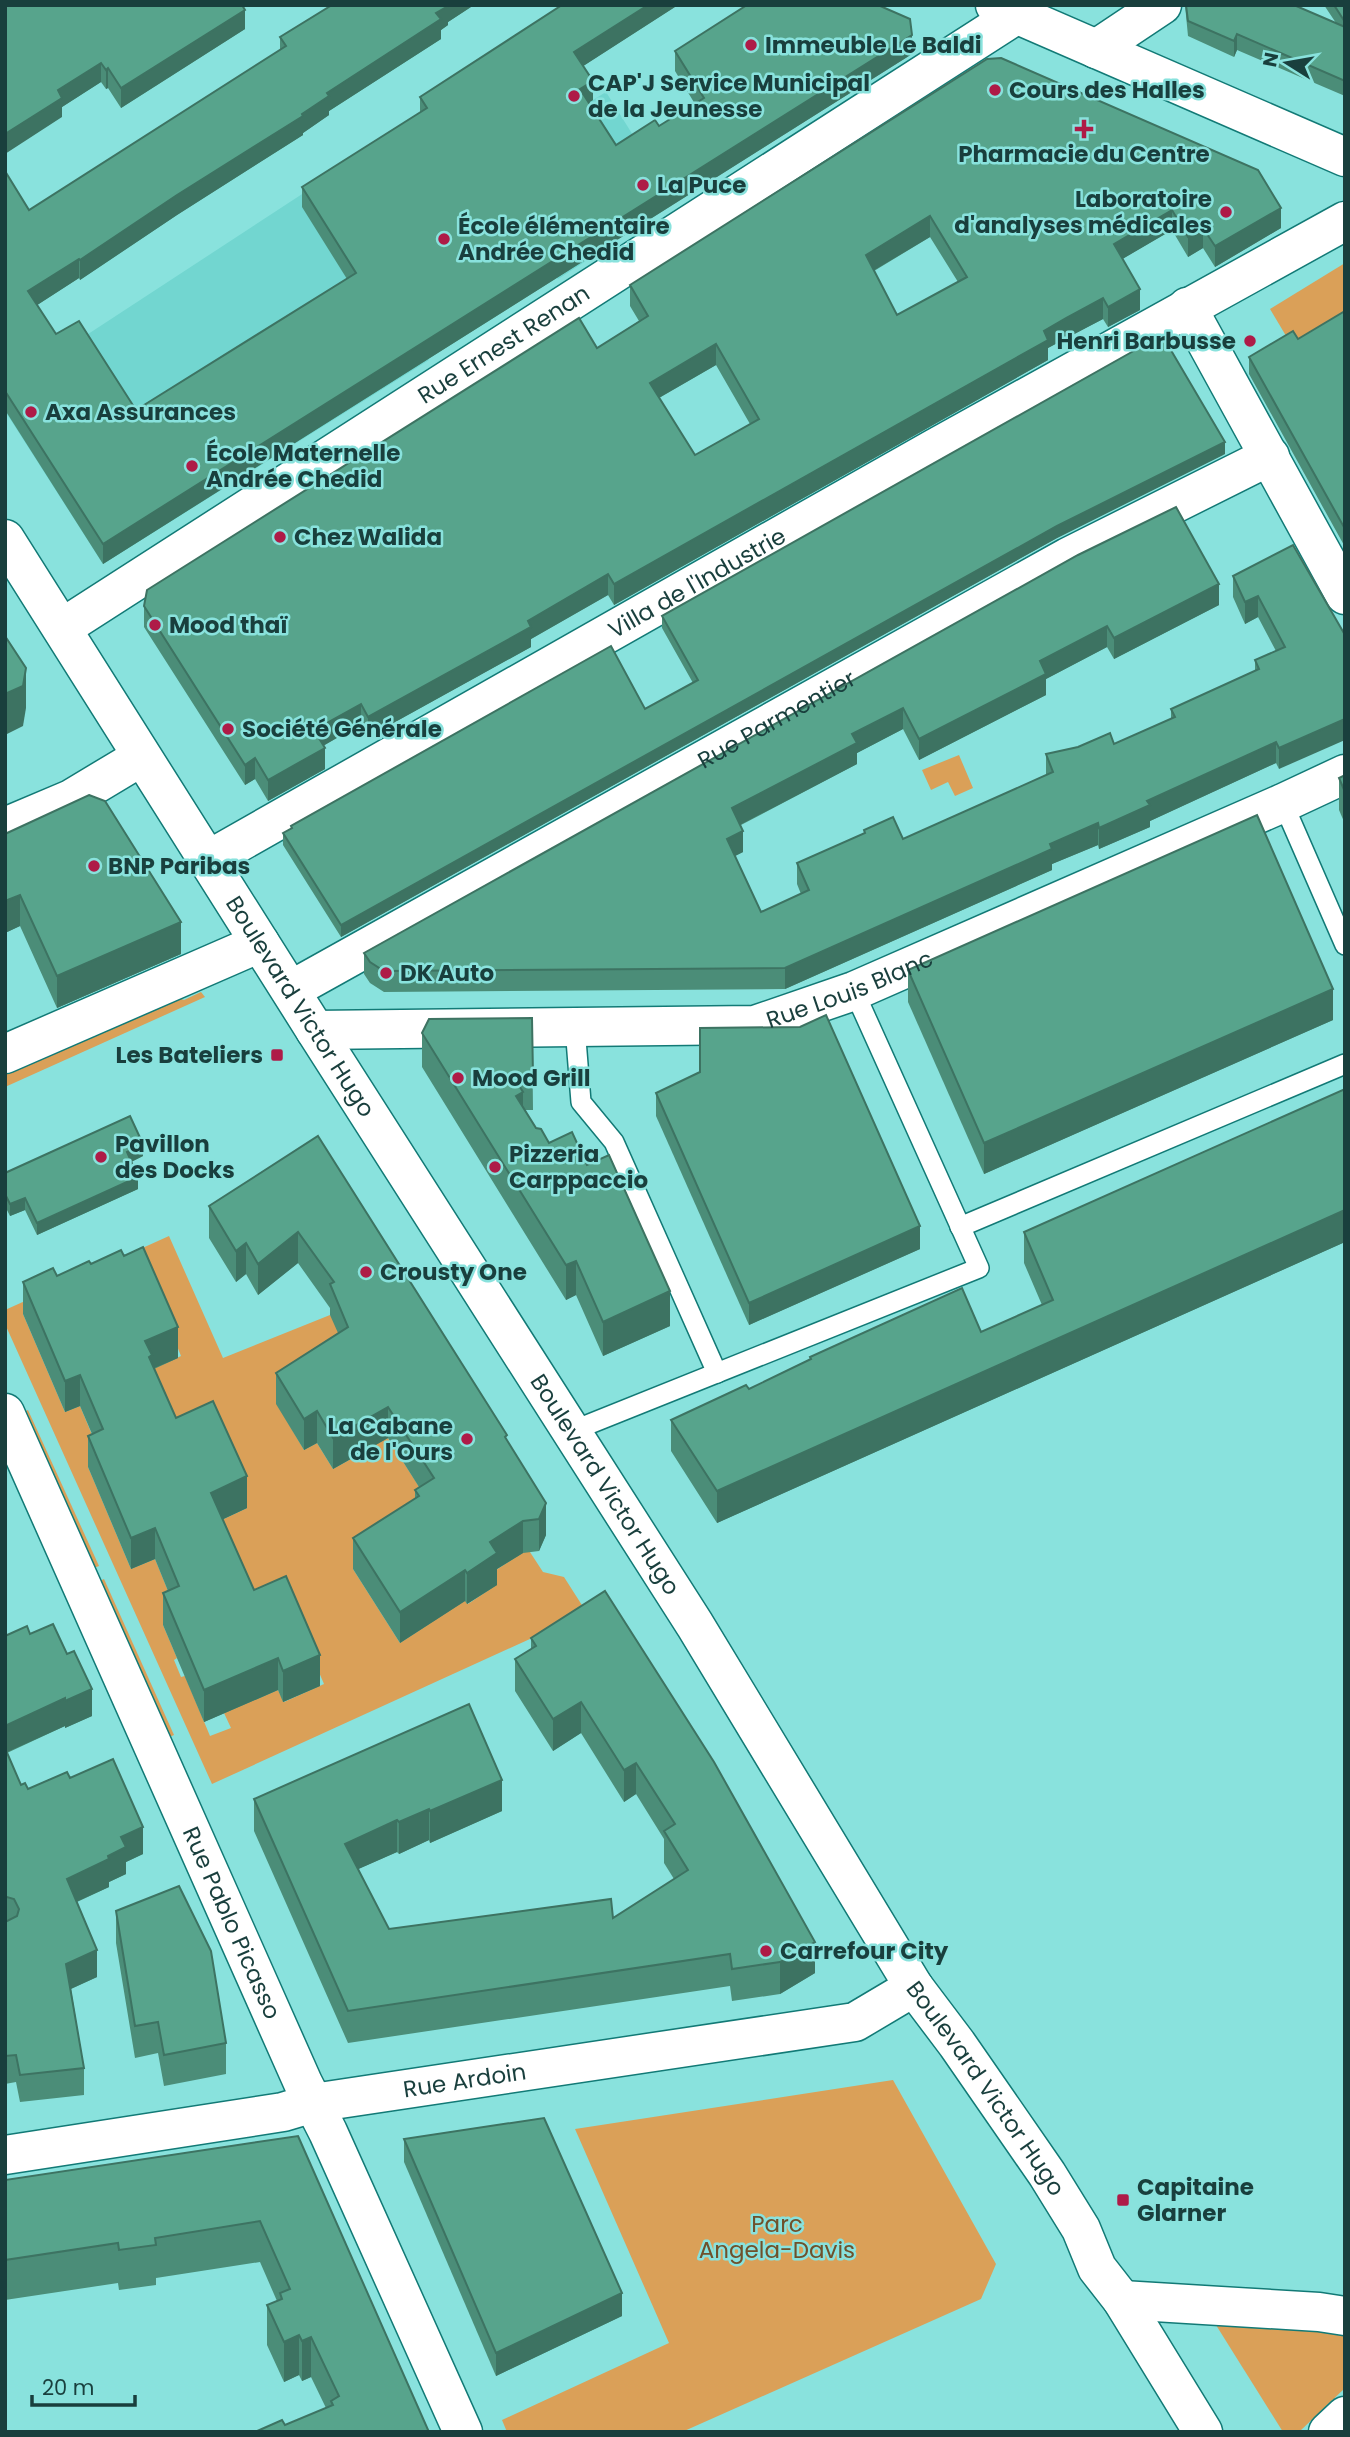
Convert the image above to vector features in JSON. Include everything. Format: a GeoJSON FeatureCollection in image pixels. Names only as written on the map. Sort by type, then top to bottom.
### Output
{"type":"FeatureCollection","features":[{"type":"Feature","properties":{"kind":"street"},"geometry":{"type":"LineString","coordinates":[[1096,49],[1162,5]]}},
{"type":"Feature","properties":{"kind":"street"},"geometry":{"type":"LineString","coordinates":[[1006,10],[1345,157]]}},
{"type":"Feature","properties":{"kind":"street","name":"Rue Ernest Renan"},"geometry":{"type":"LineString","coordinates":[[62,628],[959,50],[1006,10]]}},
{"type":"Feature","properties":{"kind":"street","name":"Villa de l'Industrie"},"geometry":{"type":"LineString","coordinates":[[208,860],[1187,307],[1345,221]]}},
{"type":"Feature","properties":{"kind":"street"},"geometry":{"type":"LineString","coordinates":[[1187,307],[1345,594]]}},
{"type":"Feature","properties":{"kind":"street","name":"Rue Parmentier"},"geometry":{"type":"LineString","coordinates":[[291,990],[1068,557],[1270,456]]}},
{"type":"Feature","properties":{"kind":"street","name":"Boulevard Victor Hugo"},"geometry":{"type":"LineString","coordinates":[[5,539],[141,757],[695,1625],[914,1987],[1047,2174],[1081,2229],[1097,2268],[1122,2300],[1203,2432]]}},
{"type":"Feature","properties":{"kind":"street"},"geometry":{"type":"LineString","coordinates":[[5,827],[71,799],[141,757]]}},
{"type":"Feature","properties":{"kind":"street","name":"Rue Louis Blanc"},"geometry":{"type":"LineString","coordinates":[[315,1030],[755,1025],[854,991],[1345,774]]}},
{"type":"Feature","properties":{"kind":"street"},"geometry":{"type":"LineString","coordinates":[[5,1055],[260,943]]}},
{"type":"Feature","properties":{"kind":"street","name":"Rue Pablo Picasso"},"geometry":{"type":"LineString","coordinates":[[5,1413],[463,2432]]}},
{"type":"Feature","properties":{"kind":"street","name":"Rue Ardoin"},"geometry":{"type":"LineString","coordinates":[[5,2155],[283,2112],[313,2103],[855,2022],[914,1987]]}},
{"type":"Feature","properties":{"kind":"street"},"geometry":{"type":"LineString","coordinates":[[1122,2300],[1319,2312],[1345,2316]]}},
{"type":"Feature","properties":{"kind":"street"},"geometry":{"type":"LineString","coordinates":[[1328,2432],[1345,2416]]}},
{"type":"Feature","properties":{"kind":"lane"},"geometry":{"type":"LineString","coordinates":[[1283,803],[1345,945]]}},
{"type":"Feature","properties":{"kind":"lane"},"geometry":{"type":"LineString","coordinates":[[572,1432],[979,1268],[854,991]]}},
{"type":"Feature","properties":{"kind":"lane"},"geometry":{"type":"LineString","coordinates":[[575,1027],[581,1102],[614,1142],[717,1373]]}},
{"type":"Feature","properties":{"kind":"lane"},"geometry":{"type":"LineString","coordinates":[[960,1227],[1345,1063]]}},
{"type":"Feature","properties":{"kind":"shaded area"},"geometry":{"type":"Polygon","coordinates":[[[606,92],[641,148],[565,197],[600,252],[558,279],[523,225],[394,307],[429,360],[103,564],[5,411],[5,386],[420,117],[580,108],[606,92]]]}},
{"type":"Feature","properties":{"kind":"green space"},"geometry":{"type":"Polygon","coordinates":[[[1345,263],[1345,329],[1298,356],[1270,309],[1345,263]]]}},
{"type":"Feature","properties":{"kind":"green space"},"geometry":{"type":"Polygon","coordinates":[[[959,755],[973,788],[955,796],[948,782],[931,790],[922,770],[959,755]]]}},
{"type":"Feature","properties":{"kind":"green space"},"geometry":{"type":"Polygon","coordinates":[[[201,992],[205,997],[5,1087],[5,1068],[172,995],[184,1000],[201,992]]]}},
{"type":"Feature","properties":{"kind":"green space"},"geometry":{"type":"Polygon","coordinates":[[[169,1236],[223,1358],[330,1315],[348,1341],[345,1343],[352,1355],[277,1404],[304,1450],[317,1443],[333,1469],[360,1454],[356,1444],[382,1429],[434,1510],[415,1521],[419,1527],[353,1569],[400,1643],[429,1624],[425,1617],[461,1594],[468,1604],[496,1585],[490,1574],[528,1549],[543,1572],[564,1577],[587,1613],[212,1784],[5,1324],[5,1310],[169,1236]],[[144,1279],[124,1287],[121,1282],[91,1295],[89,1292],[57,1308],[52,1300],[23,1314],[65,1412],[80,1406],[103,1461],[88,1467],[131,1569],[155,1559],[179,1618],[163,1625],[177,1658],[174,1660],[181,1677],[185,1676],[210,1736],[231,1728],[224,1713],[278,1690],[284,1702],[324,1684],[315,1663],[311,1664],[287,1608],[254,1622],[211,1525],[247,1508],[214,1433],[176,1449],[149,1389],[152,1387],[140,1360],[156,1353],[161,1365],[181,1356],[175,1341],[171,1342],[144,1279]]]}},
{"type":"Feature","properties":{"kind":"green space"},"geometry":{"type":"Polygon","coordinates":[[[28,1410],[99,1566],[86,1571],[16,1416],[28,1410]]]}},
{"type":"Feature","properties":{"kind":"green space"},"geometry":{"type":"Polygon","coordinates":[[[104,1579],[174,1735],[162,1740],[91,1585],[104,1579]]]}},
{"type":"Feature","properties":{"kind":"green space","name":"Parc Angela-Davis"},"geometry":{"type":"Polygon","coordinates":[[[893,2080],[996,2264],[981,2299],[682,2432],[507,2432],[502,2420],[669,2343],[575,2129],[893,2080]]]}},
{"type":"Feature","properties":{"kind":"green space"},"geometry":{"type":"Polygon","coordinates":[[[1216,2325],[1345,2332],[1345,2388],[1299,2432],[1283,2432],[1216,2325]]]}},
{"type":"Feature","properties":{"kind":"building"},"geometry":{"type":"Polygon","coordinates":[[[5,5],[242,5],[245,10],[121,88],[108,68],[106,70],[101,63],[58,90],[62,98],[5,134],[5,5]]]}},
{"type":"Feature","properties":{"kind":"building"},"geometry":{"type":"Polygon","coordinates":[[[332,5],[448,6],[436,13],[441,19],[327,93],[329,96],[302,114],[303,116],[28,291],[56,334],[79,321],[136,410],[356,273],[302,187],[427,108],[420,97],[562,5],[648,5],[574,52],[593,81],[580,89],[616,145],[655,120],[659,126],[704,98],[675,51],[747,5],[878,5],[910,19],[912,35],[103,544],[5,391],[5,171],[29,210],[286,46],[280,37],[332,5]]]}},
{"type":"Feature","properties":{"kind":"building"},"geometry":{"type":"Polygon","coordinates":[[[1186,5],[1294,5],[1345,27],[1345,81],[1237,34],[1234,41],[1188,21],[1186,5]]]}},
{"type":"Feature","properties":{"kind":"building"},"geometry":{"type":"Polygon","coordinates":[[[1334,5],[1345,5],[1345,22],[1334,5]]]}},
{"type":"Feature","properties":{"kind":"building"},"geometry":{"type":"Polygon","coordinates":[[[1001,58],[1258,170],[1281,208],[1215,246],[1203,228],[1188,237],[1172,210],[1114,244],[1140,289],[1108,307],[1103,298],[1066,318],[1044,331],[1048,340],[614,584],[608,574],[528,621],[531,627],[368,717],[361,704],[314,730],[325,748],[268,780],[255,758],[245,765],[144,606],[147,590],[579,318],[597,348],[648,316],[630,285],[987,59],[1001,58]],[[930,216],[866,255],[897,315],[967,277],[930,216]],[[716,344],[650,383],[695,455],[759,419],[716,344]]]}},
{"type":"Feature","properties":{"kind":"building"},"geometry":{"type":"Polygon","coordinates":[[[1345,311],[1345,529],[1249,357],[1293,331],[1298,339],[1345,311]]]}},
{"type":"Feature","properties":{"kind":"building"},"geometry":{"type":"Polygon","coordinates":[[[1162,335],[1225,442],[1057,526],[341,925],[283,833],[292,828],[291,826],[611,646],[645,709],[698,680],[662,616],[1162,335]]]}},
{"type":"Feature","properties":{"kind":"building"},"geometry":{"type":"Polygon","coordinates":[[[1176,507],[1219,584],[1114,638],[1107,626],[1040,661],[1046,674],[919,739],[903,708],[852,734],[857,743],[732,808],[743,831],[727,839],[761,912],[809,890],[797,863],[865,833],[864,830],[893,817],[903,839],[1053,772],[1046,754],[1078,747],[1110,733],[1114,744],[1175,717],[1171,709],[1259,669],[1255,660],[1285,647],[1258,596],[1245,602],[1233,576],[1293,545],[1345,635],[1345,719],[1279,748],[1276,742],[1147,801],[1150,805],[1099,828],[1098,823],[1050,844],[1052,849],[785,968],[384,971],[370,962],[364,953],[1078,555],[1176,507]]]}},
{"type":"Feature","properties":{"kind":"building"},"geometry":{"type":"Polygon","coordinates":[[[5,636],[26,668],[23,686],[5,694],[5,636]]]}},
{"type":"Feature","properties":{"kind":"building"},"geometry":{"type":"Polygon","coordinates":[[[1345,775],[1345,792],[1339,778],[1345,775]]]}},
{"type":"Feature","properties":{"kind":"building"},"geometry":{"type":"Polygon","coordinates":[[[89,795],[105,801],[181,922],[57,976],[20,895],[5,901],[5,834],[89,795]]]}},
{"type":"Feature","properties":{"kind":"building"},"geometry":{"type":"Polygon","coordinates":[[[1257,815],[1333,989],[984,1143],[908,970],[1257,815]]]}},
{"type":"Feature","properties":{"kind":"building"},"geometry":{"type":"Polygon","coordinates":[[[826,1015],[920,1226],[749,1303],[656,1093],[700,1072],[700,1028],[800,1027],[826,1015]]]}},
{"type":"Feature","properties":{"kind":"building"},"geometry":{"type":"Polygon","coordinates":[[[532,1018],[533,1076],[513,1076],[523,1092],[516,1096],[549,1143],[572,1132],[587,1165],[609,1155],[670,1291],[603,1322],[576,1261],[566,1265],[422,1033],[429,1019],[532,1018]]]}},
{"type":"Feature","properties":{"kind":"building"},"geometry":{"type":"Polygon","coordinates":[[[1345,1089],[1345,1210],[717,1491],[671,1420],[746,1385],[749,1389],[811,1359],[810,1357],[962,1288],[981,1332],[1053,1300],[1024,1232],[1345,1089]]]}},
{"type":"Feature","properties":{"kind":"building"},"geometry":{"type":"Polygon","coordinates":[[[130,1116],[143,1144],[127,1152],[138,1177],[37,1223],[25,1198],[10,1204],[5,1194],[5,1173],[130,1116]]]}},
{"type":"Feature","properties":{"kind":"building"},"geometry":{"type":"Polygon","coordinates":[[[318,1136],[507,1435],[505,1437],[546,1503],[539,1519],[523,1521],[490,1542],[497,1553],[467,1573],[465,1570],[400,1612],[353,1538],[419,1496],[415,1490],[434,1478],[388,1407],[333,1438],[317,1411],[304,1419],[276,1373],[348,1327],[330,1284],[334,1282],[298,1232],[258,1264],[246,1243],[236,1251],[209,1206],[318,1136]]]}},
{"type":"Feature","properties":{"kind":"building"},"geometry":{"type":"Polygon","coordinates":[[[143,1247],[178,1327],[145,1341],[152,1355],[149,1357],[176,1418],[213,1401],[247,1476],[211,1493],[254,1590],[286,1576],[320,1655],[283,1671],[278,1658],[204,1690],[163,1593],[179,1586],[155,1528],[131,1538],[88,1436],[103,1429],[80,1375],[65,1381],[23,1282],[53,1268],[57,1276],[121,1250],[124,1256],[143,1247]]]}},
{"type":"Feature","properties":{"kind":"building"},"geometry":{"type":"Polygon","coordinates":[[[605,1591],[714,1762],[815,1942],[780,1962],[732,1969],[730,1954],[348,2011],[254,1799],[469,1704],[502,1780],[430,1811],[429,1809],[399,1822],[397,1820],[345,1844],[389,1929],[611,1899],[613,1918],[688,1870],[664,1831],[675,1824],[636,1763],[624,1770],[581,1702],[553,1719],[515,1659],[536,1646],[531,1638],[605,1591]]]}},
{"type":"Feature","properties":{"kind":"building"},"geometry":{"type":"Polygon","coordinates":[[[53,1624],[67,1654],[74,1651],[92,1689],[65,1701],[65,1698],[5,1726],[5,1636],[27,1626],[30,1634],[53,1624]]]}},
{"type":"Feature","properties":{"kind":"building"},"geometry":{"type":"Polygon","coordinates":[[[5,1748],[21,1785],[25,1783],[28,1789],[67,1772],[70,1778],[113,1759],[143,1827],[121,1837],[126,1847],[108,1856],[109,1859],[67,1879],[97,1950],[66,1964],[84,2068],[20,2075],[16,2055],[5,2056],[5,1922],[17,1916],[19,1909],[14,1899],[5,1898],[5,1748]]]}},
{"type":"Feature","properties":{"kind":"building"},"geometry":{"type":"Polygon","coordinates":[[[179,1886],[211,1951],[226,2043],[164,2055],[158,2022],[135,2026],[116,1911],[179,1886]]]}},
{"type":"Feature","properties":{"kind":"building"},"geometry":{"type":"Polygon","coordinates":[[[544,2118],[622,2293],[496,2353],[404,2139],[544,2118]]]}},
{"type":"Feature","properties":{"kind":"building"},"geometry":{"type":"Polygon","coordinates":[[[298,2136],[429,2432],[255,2432],[282,2420],[285,2425],[333,2405],[331,2401],[339,2396],[311,2337],[302,2341],[299,2335],[284,2342],[267,2305],[282,2299],[280,2293],[290,2289],[260,2221],[155,2238],[156,2245],[119,2250],[118,2243],[5,2260],[5,2180],[298,2136]]]}},
{"type":"Feature","properties":{"kind":"place","name":"Immeuble Le Baldi"},"geometry":{"type":"Point","coordinates":[751,45]}},
{"type":"Feature","properties":{"kind":"place","name":"Cours des Halles"},"geometry":{"type":"Point","coordinates":[995,90]}},
{"type":"Feature","properties":{"kind":"place","name":"CAP'J Service Municipal de la Jeunesse"},"geometry":{"type":"Point","coordinates":[574,96]}},
{"type":"Feature","properties":{"kind":"place","name":"Pharmacie du Centre"},"geometry":{"type":"Point","coordinates":[1084,129]}},
{"type":"Feature","properties":{"kind":"place","name":"La Puce"},"geometry":{"type":"Point","coordinates":[643,185]}},
{"type":"Feature","properties":{"kind":"place","name":"Laboratoire d'analyses médicales"},"geometry":{"type":"Point","coordinates":[1226,212]}},
{"type":"Feature","properties":{"kind":"place","name":"École élémentaire Andrée Chedid"},"geometry":{"type":"Point","coordinates":[444,239]}},
{"type":"Feature","properties":{"kind":"place","name":"Henri Barbusse"},"geometry":{"type":"Point","coordinates":[1250,341]}},
{"type":"Feature","properties":{"kind":"place","name":"Axa Assurances"},"geometry":{"type":"Point","coordinates":[31,412]}},
{"type":"Feature","properties":{"kind":"place","name":"École Maternelle Andrée Chedid"},"geometry":{"type":"Point","coordinates":[192,466]}},
{"type":"Feature","properties":{"kind":"place","name":"Chez Walida"},"geometry":{"type":"Point","coordinates":[280,537]}},
{"type":"Feature","properties":{"kind":"place","name":"Mood thaï"},"geometry":{"type":"Point","coordinates":[155,625]}},
{"type":"Feature","properties":{"kind":"place","name":"Société Générale"},"geometry":{"type":"Point","coordinates":[228,729]}},
{"type":"Feature","properties":{"kind":"place","name":"BNP Paribas"},"geometry":{"type":"Point","coordinates":[94,866]}},
{"type":"Feature","properties":{"kind":"place","name":"DK Auto"},"geometry":{"type":"Point","coordinates":[386,973]}},
{"type":"Feature","properties":{"kind":"place","name":"Les Bateliers"},"geometry":{"type":"Point","coordinates":[277,1055]}},
{"type":"Feature","properties":{"kind":"place","name":"Mood Grill"},"geometry":{"type":"Point","coordinates":[458,1078]}},
{"type":"Feature","properties":{"kind":"place","name":"Pavillon des Docks"},"geometry":{"type":"Point","coordinates":[101,1157]}},
{"type":"Feature","properties":{"kind":"place","name":"Pizzeria Carppaccio"},"geometry":{"type":"Point","coordinates":[495,1167]}},
{"type":"Feature","properties":{"kind":"place","name":"Crousty One"},"geometry":{"type":"Point","coordinates":[366,1272]}},
{"type":"Feature","properties":{"kind":"place","name":"La Cabane de l'Ours"},"geometry":{"type":"Point","coordinates":[467,1439]}},
{"type":"Feature","properties":{"kind":"place","name":"Carrefour City"},"geometry":{"type":"Point","coordinates":[766,1951]}},
{"type":"Feature","properties":{"kind":"place","name":"Capitaine Glarner"},"geometry":{"type":"Point","coordinates":[1123,2200]}}]}
